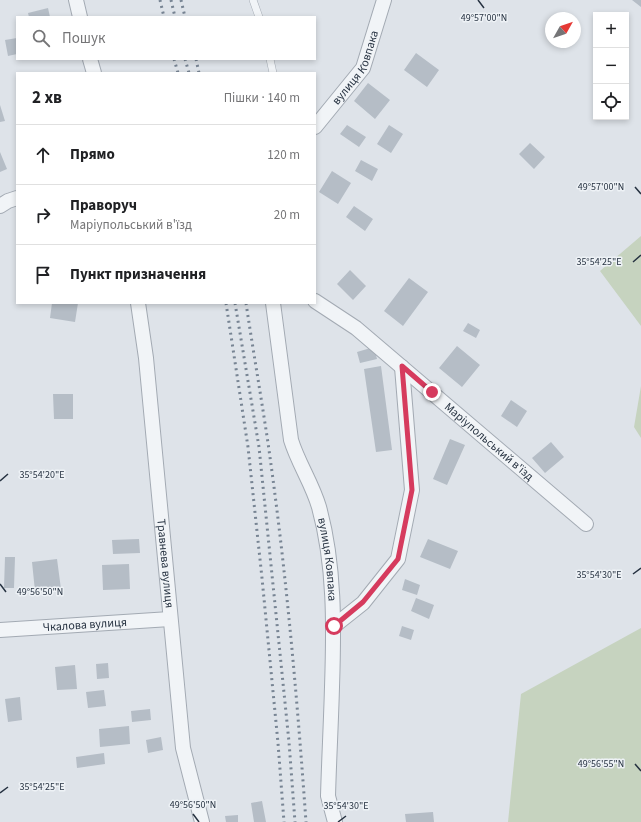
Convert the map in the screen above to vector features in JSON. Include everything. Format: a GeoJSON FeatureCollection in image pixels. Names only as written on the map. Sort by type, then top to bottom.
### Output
{"type":"FeatureCollection","features":[{"type":"Feature","properties":{"kind":"street"},"geometry":{"type":"LineString","coordinates":[[76,0],[80,16]]}},
{"type":"Feature","properties":{"kind":"street","name":"вулиця Ковпака"},"geometry":{"type":"LineString","coordinates":[[316,126],[363,68],[384,0]]}},
{"type":"Feature","properties":{"kind":"street"},"geometry":{"type":"LineString","coordinates":[[90,60],[94,72]]}},
{"type":"Feature","properties":{"kind":"street"},"geometry":{"type":"LineString","coordinates":[[0,206],[8,200],[16,198]]}},
{"type":"Feature","properties":{"kind":"street","name":"Маріупольський в'їзд"},"geometry":{"type":"LineString","coordinates":[[316,302],[356,328],[586,524]]}},
{"type":"Feature","properties":{"kind":"street","name":"Травнева вулиця"},"geometry":{"type":"LineString","coordinates":[[138,304],[146,358],[183,748],[202,822]]}},
{"type":"Feature","properties":{"kind":"street","name":"вулиця Ковпака"},"geometry":{"type":"LineString","coordinates":[[273,304],[291,440],[294,451],[307,476],[319,506],[330,567],[334,626],[328,796],[335,822]]}},
{"type":"Feature","properties":{"kind":"street"},"geometry":{"type":"LineString","coordinates":[[334,626],[363,602],[398,559],[412,490],[402,366]]}},
{"type":"Feature","properties":{"kind":"street","name":"Чкалова вулиця"},"geometry":{"type":"LineString","coordinates":[[0,630],[170,619]]}},
{"type":"Feature","properties":{"kind":"lane"},"geometry":{"type":"LineString","coordinates":[[253,0],[259,16]]}},
{"type":"Feature","properties":{"kind":"lane"},"geometry":{"type":"LineString","coordinates":[[270,60],[273,72]]}},
{"type":"Feature","properties":{"kind":"green space"},"geometry":{"type":"Polygon","coordinates":[[[641,236],[641,326],[600,271],[641,236]]]}},
{"type":"Feature","properties":{"kind":"green space"},"geometry":{"type":"Polygon","coordinates":[[[641,386],[641,438],[634,427],[641,386]]]}},
{"type":"Feature","properties":{"kind":"green space"},"geometry":{"type":"Polygon","coordinates":[[[641,628],[641,822],[508,822],[521,694],[641,628]]]}},
{"type":"Feature","properties":{"kind":"building"},"geometry":{"type":"Polygon","coordinates":[[[632,0],[641,0],[641,7],[632,0]]]}},
{"type":"Feature","properties":{"kind":"building"},"geometry":{"type":"Polygon","coordinates":[[[48,8],[50,16],[29,16],[28,13],[48,8]]]}},
{"type":"Feature","properties":{"kind":"building"},"geometry":{"type":"Polygon","coordinates":[[[16,38],[16,54],[8,56],[5,40],[16,38]]]}},
{"type":"Feature","properties":{"kind":"building"},"geometry":{"type":"Polygon","coordinates":[[[416,53],[439,70],[427,87],[404,70],[416,53]]]}},
{"type":"Feature","properties":{"kind":"building"},"geometry":{"type":"Polygon","coordinates":[[[368,83],[390,100],[375,119],[354,101],[368,83]]]}},
{"type":"Feature","properties":{"kind":"building"},"geometry":{"type":"Polygon","coordinates":[[[0,105],[5,121],[0,122],[0,105]]]}},
{"type":"Feature","properties":{"kind":"building"},"geometry":{"type":"Polygon","coordinates":[[[347,125],[366,137],[359,147],[340,134],[347,125]]]}},
{"type":"Feature","properties":{"kind":"building"},"geometry":{"type":"Polygon","coordinates":[[[389,125],[403,134],[391,153],[377,144],[389,125]]]}},
{"type":"Feature","properties":{"kind":"building"},"geometry":{"type":"Polygon","coordinates":[[[530,143],[545,157],[534,169],[519,154],[530,143]]]}},
{"type":"Feature","properties":{"kind":"building"},"geometry":{"type":"Polygon","coordinates":[[[0,152],[7,169],[0,172],[0,152]]]}},
{"type":"Feature","properties":{"kind":"building"},"geometry":{"type":"Polygon","coordinates":[[[361,160],[378,169],[372,181],[355,171],[361,160]]]}},
{"type":"Feature","properties":{"kind":"building"},"geometry":{"type":"Polygon","coordinates":[[[332,171],[351,183],[338,204],[319,192],[332,171]]]}},
{"type":"Feature","properties":{"kind":"building"},"geometry":{"type":"Polygon","coordinates":[[[354,206],[373,219],[365,231],[346,217],[354,206]]]}},
{"type":"Feature","properties":{"kind":"building"},"geometry":{"type":"Polygon","coordinates":[[[350,270],[366,286],[353,300],[337,284],[350,270]]]}},
{"type":"Feature","properties":{"kind":"building"},"geometry":{"type":"Polygon","coordinates":[[[409,278],[428,292],[403,326],[384,311],[409,278]]]}},
{"type":"Feature","properties":{"kind":"building"},"geometry":{"type":"Polygon","coordinates":[[[52,304],[78,304],[75,322],[50,318],[52,304]]]}},
{"type":"Feature","properties":{"kind":"building"},"geometry":{"type":"Polygon","coordinates":[[[468,323],[480,330],[476,338],[463,331],[468,323]]]}},
{"type":"Feature","properties":{"kind":"building"},"geometry":{"type":"Polygon","coordinates":[[[457,346],[480,365],[462,387],[439,368],[457,346]]]}},
{"type":"Feature","properties":{"kind":"building"},"geometry":{"type":"Polygon","coordinates":[[[374,347],[377,359],[360,363],[357,352],[374,347]]]}},
{"type":"Feature","properties":{"kind":"building"},"geometry":{"type":"Polygon","coordinates":[[[381,366],[392,450],[376,452],[364,369],[381,366]]]}},
{"type":"Feature","properties":{"kind":"building"},"geometry":{"type":"Polygon","coordinates":[[[53,394],[73,394],[73,419],[54,419],[53,394]]]}},
{"type":"Feature","properties":{"kind":"building"},"geometry":{"type":"Polygon","coordinates":[[[511,400],[527,411],[517,427],[501,416],[511,400]]]}},
{"type":"Feature","properties":{"kind":"building"},"geometry":{"type":"Polygon","coordinates":[[[450,439],[465,445],[447,485],[433,479],[450,439]]]}},
{"type":"Feature","properties":{"kind":"building"},"geometry":{"type":"Polygon","coordinates":[[[551,442],[564,457],[545,473],[532,458],[551,442]]]}},
{"type":"Feature","properties":{"kind":"building"},"geometry":{"type":"Polygon","coordinates":[[[139,539],[140,553],[113,554],[112,540],[139,539]]]}},
{"type":"Feature","properties":{"kind":"building"},"geometry":{"type":"Polygon","coordinates":[[[428,539],[458,551],[450,569],[420,557],[428,539]]]}},
{"type":"Feature","properties":{"kind":"building"},"geometry":{"type":"Polygon","coordinates":[[[5,557],[15,557],[14,588],[4,588],[5,557]]]}},
{"type":"Feature","properties":{"kind":"building"},"geometry":{"type":"Polygon","coordinates":[[[57,559],[61,589],[35,591],[32,562],[57,559]]]}},
{"type":"Feature","properties":{"kind":"building"},"geometry":{"type":"Polygon","coordinates":[[[129,564],[130,589],[103,590],[102,565],[129,564]]]}},
{"type":"Feature","properties":{"kind":"building"},"geometry":{"type":"Polygon","coordinates":[[[405,579],[420,585],[417,595],[402,590],[405,579]]]}},
{"type":"Feature","properties":{"kind":"building"},"geometry":{"type":"Polygon","coordinates":[[[416,598],[434,605],[429,619],[411,611],[416,598]]]}},
{"type":"Feature","properties":{"kind":"building"},"geometry":{"type":"Polygon","coordinates":[[[402,626],[414,630],[411,640],[399,636],[402,626]]]}},
{"type":"Feature","properties":{"kind":"building"},"geometry":{"type":"Polygon","coordinates":[[[108,663],[109,678],[97,679],[96,664],[108,663]]]}},
{"type":"Feature","properties":{"kind":"building"},"geometry":{"type":"Polygon","coordinates":[[[75,665],[77,689],[57,690],[55,667],[75,665]]]}},
{"type":"Feature","properties":{"kind":"building"},"geometry":{"type":"Polygon","coordinates":[[[104,690],[106,706],[88,708],[86,692],[104,690]]]}},
{"type":"Feature","properties":{"kind":"building"},"geometry":{"type":"Polygon","coordinates":[[[20,697],[22,720],[8,722],[5,699],[20,697]]]}},
{"type":"Feature","properties":{"kind":"building"},"geometry":{"type":"Polygon","coordinates":[[[150,709],[151,720],[132,722],[131,711],[150,709]]]}},
{"type":"Feature","properties":{"kind":"building"},"geometry":{"type":"Polygon","coordinates":[[[129,726],[130,744],[100,747],[99,729],[129,726]]]}},
{"type":"Feature","properties":{"kind":"building"},"geometry":{"type":"Polygon","coordinates":[[[161,737],[163,750],[148,753],[146,740],[161,737]]]}},
{"type":"Feature","properties":{"kind":"building"},"geometry":{"type":"Polygon","coordinates":[[[104,753],[105,764],[77,768],[76,757],[104,753]]]}},
{"type":"Feature","properties":{"kind":"building"},"geometry":{"type":"Polygon","coordinates":[[[262,801],[266,822],[254,822],[251,803],[262,801]]]}},
{"type":"Feature","properties":{"kind":"building"},"geometry":{"type":"Polygon","coordinates":[[[433,812],[434,822],[406,822],[405,814],[433,812]]]}},
{"type":"Feature","properties":{"kind":"building"},"geometry":{"type":"Polygon","coordinates":[[[238,815],[238,822],[226,822],[225,816],[238,815]]]}},
{"type":"Feature","properties":{"kind":"railway"},"geometry":{"type":"LineString","coordinates":[[160,0],[164,16]]}},
{"type":"Feature","properties":{"kind":"railway"},"geometry":{"type":"LineString","coordinates":[[171,0],[175,16]]}},
{"type":"Feature","properties":{"kind":"railway"},"geometry":{"type":"LineString","coordinates":[[181,0],[185,16]]}},
{"type":"Feature","properties":{"kind":"railway"},"geometry":{"type":"LineString","coordinates":[[174,60],[178,72]]}},
{"type":"Feature","properties":{"kind":"railway"},"geometry":{"type":"LineString","coordinates":[[185,60],[189,72]]}},
{"type":"Feature","properties":{"kind":"railway"},"geometry":{"type":"LineString","coordinates":[[196,60],[199,72]]}},
{"type":"Feature","properties":{"kind":"railway"},"geometry":{"type":"LineString","coordinates":[[226,304],[248,447],[278,743],[284,822]]}},
{"type":"Feature","properties":{"kind":"railway"},"geometry":{"type":"LineString","coordinates":[[235,304],[259,447],[289,742],[295,822]]}},
{"type":"Feature","properties":{"kind":"railway"},"geometry":{"type":"LineString","coordinates":[[246,304],[268,443],[286,585],[306,822]]}},
{"type":"Feature","properties":{"kind":"route"},"geometry":{"type":"LineString","coordinates":[[334,626],[363,602],[398,559],[412,490],[402,366],[432,392]]}}]}
